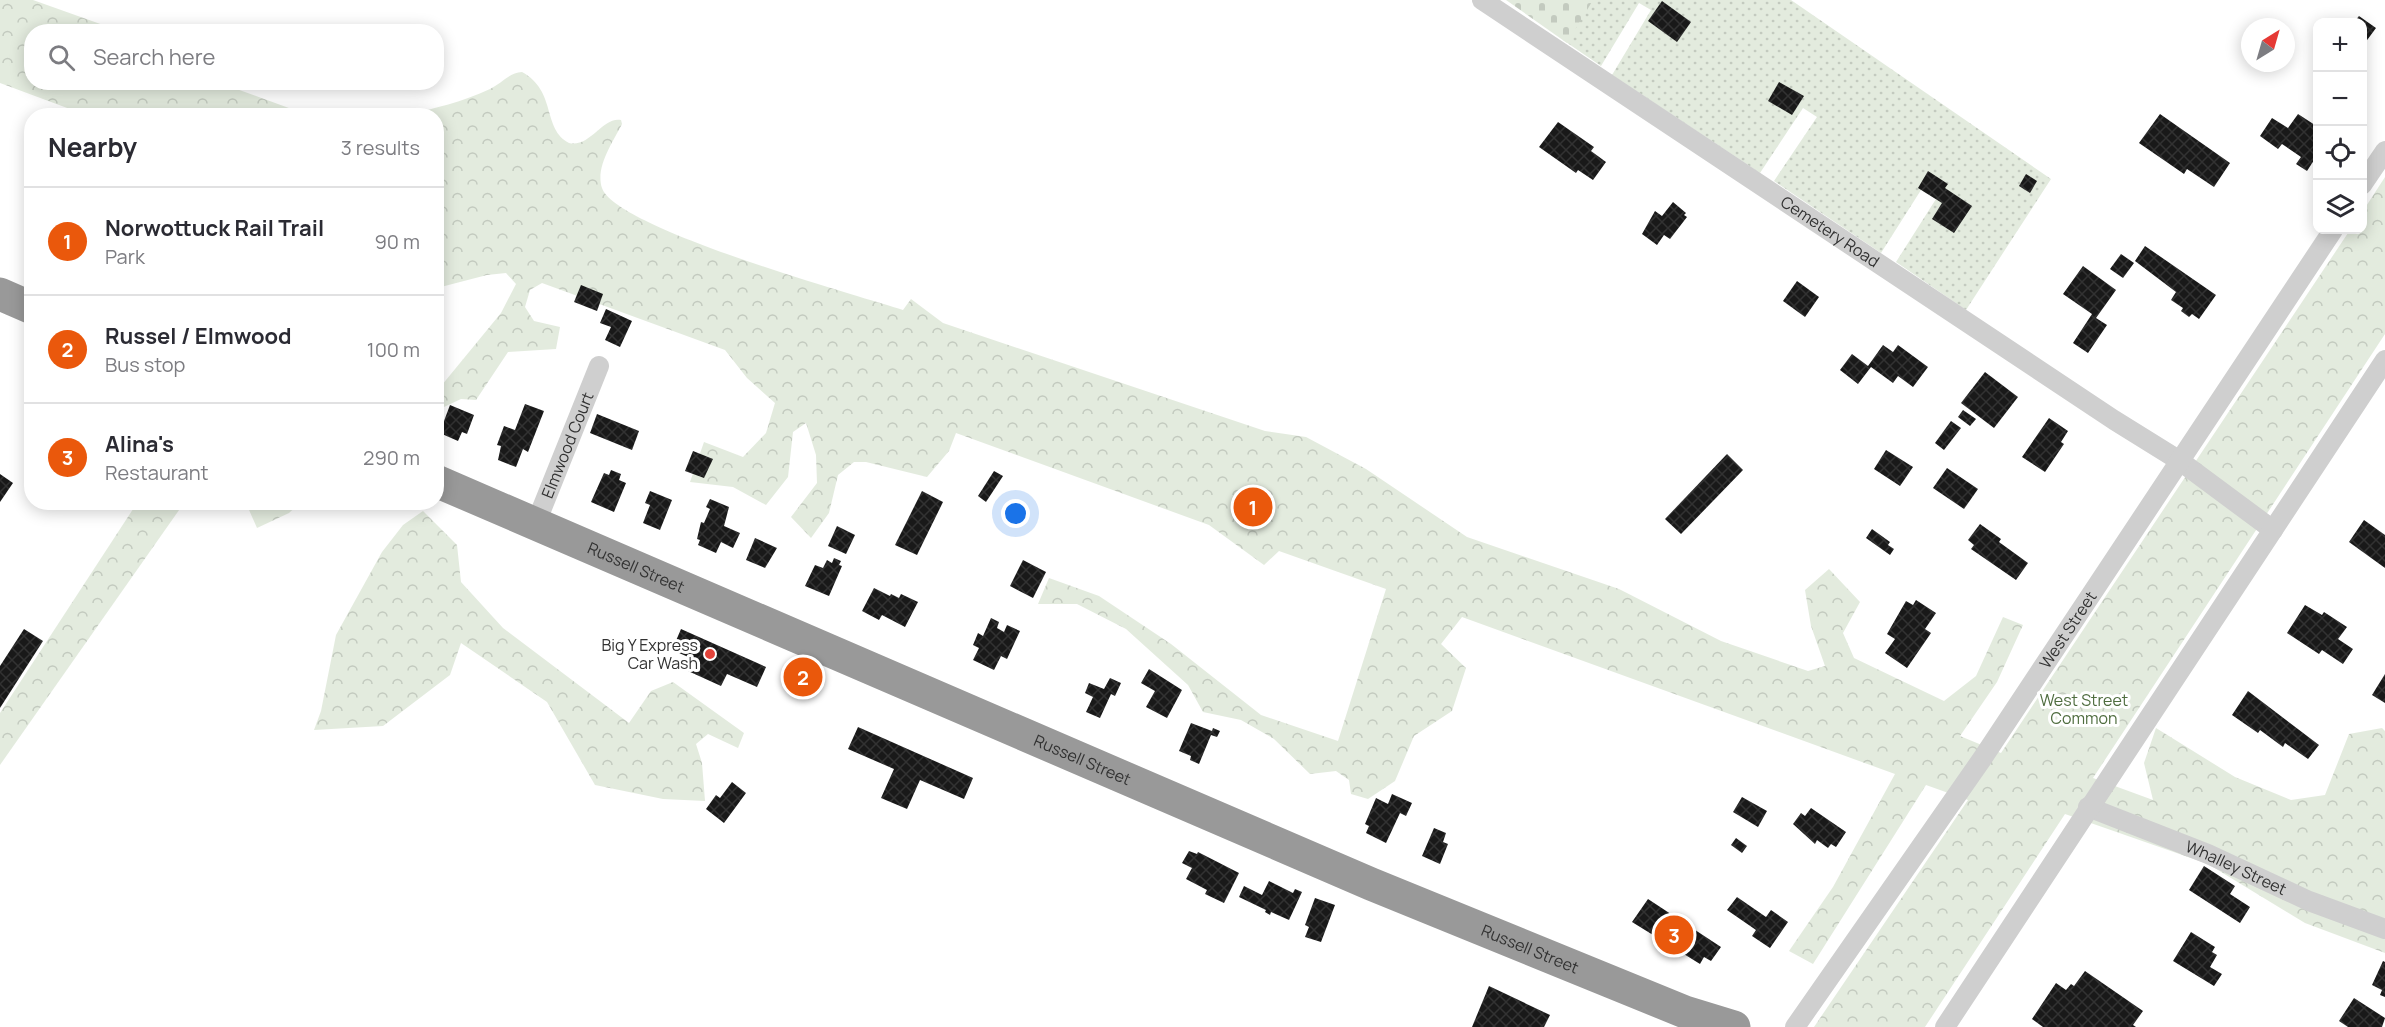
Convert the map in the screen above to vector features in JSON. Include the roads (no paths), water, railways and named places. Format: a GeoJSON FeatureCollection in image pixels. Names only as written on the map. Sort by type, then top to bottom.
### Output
{"type":"FeatureCollection","features":[{"type":"Feature","properties":{"kind":"highway"},"geometry":{"type":"LineString","coordinates":[[0,294],[24,304]]}},
{"type":"Feature","properties":{"kind":"highway","name":"Russell Street"},"geometry":{"type":"LineString","coordinates":[[444,484],[1379,887],[1685,1012],[1734,1027]]}},
{"type":"Feature","properties":{"kind":"street","name":"Cemetery Road"},"geometry":{"type":"LineString","coordinates":[[1482,0],[2094,407],[2180,461],[2273,530]]}},
{"type":"Feature","properties":{"kind":"street"},"geometry":{"type":"LineString","coordinates":[[2365,180],[2385,151]]}},
{"type":"Feature","properties":{"kind":"street","name":"West Street"},"geometry":{"type":"LineString","coordinates":[[1795,1027],[1982,759],[2330,234]]}},
{"type":"Feature","properties":{"kind":"street"},"geometry":{"type":"LineString","coordinates":[[1945,1027],[2385,360]]}},
{"type":"Feature","properties":{"kind":"street","name":"Elmwood Court"},"geometry":{"type":"LineString","coordinates":[[536,523],[599,366]]}},
{"type":"Feature","properties":{"kind":"street","name":"Whalley Street"},"geometry":{"type":"LineString","coordinates":[[2088,807],[2208,854],[2309,901],[2385,929]]}},
{"type":"Feature","properties":{"kind":"place","name":"Norwottuck Rail Trail"},"geometry":{"type":"Point","coordinates":[1253,507]}},
{"type":"Feature","properties":{"kind":"place","name":"Big Y Express Car Wash"},"geometry":{"type":"Point","coordinates":[710,654]}},
{"type":"Feature","properties":{"kind":"place","name":"Russel / Elmwood"},"geometry":{"type":"Point","coordinates":[803,677]}},
{"type":"Feature","properties":{"kind":"place","name":"Alina's"},"geometry":{"type":"Point","coordinates":[1674,935]}},
{"type":"Feature","properties":{"kind":"park label","name":"West Street Common"},"geometry":{"type":"Point","coordinates":[2084,709]}}]}
